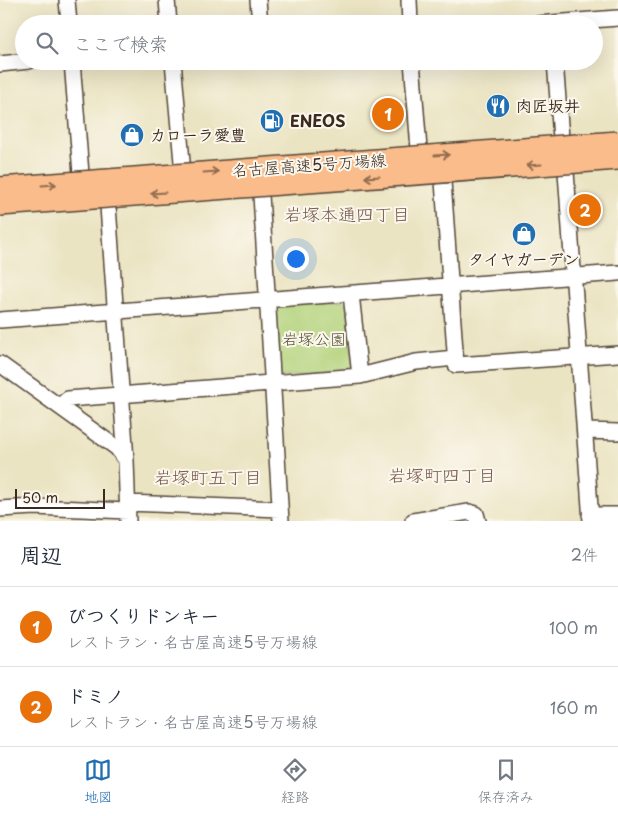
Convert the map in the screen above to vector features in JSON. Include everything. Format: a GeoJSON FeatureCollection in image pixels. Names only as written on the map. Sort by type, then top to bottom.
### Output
{"type":"FeatureCollection","features":[{"type":"Feature","properties":{"kind":"highway","name":"名古屋高速5号万場線"},"geometry":{"type":"LineString","coordinates":[[0,188],[618,142]]}},
{"type":"Feature","properties":{"kind":"highway","name":"名古屋高速5号万場線"},"geometry":{"type":"LineString","coordinates":[[0,205],[618,159]]}},
{"type":"Feature","properties":{"kind":"street"},"geometry":{"type":"LineString","coordinates":[[67,0],[68,15]]}},
{"type":"Feature","properties":{"kind":"street"},"geometry":{"type":"LineString","coordinates":[[167,0],[168,15]]}},
{"type":"Feature","properties":{"kind":"street"},"geometry":{"type":"LineString","coordinates":[[258,0],[259,15]]}},
{"type":"Feature","properties":{"kind":"street"},"geometry":{"type":"LineString","coordinates":[[409,0],[410,15]]}},
{"type":"Feature","properties":{"kind":"street"},"geometry":{"type":"LineString","coordinates":[[603,19],[618,18]]}},
{"type":"Feature","properties":{"kind":"street"},"geometry":{"type":"LineString","coordinates":[[0,64],[15,62]]}},
{"type":"Feature","properties":{"kind":"street"},"geometry":{"type":"LineString","coordinates":[[73,70],[81,174]]}},
{"type":"Feature","properties":{"kind":"street"},"geometry":{"type":"LineString","coordinates":[[174,70],[185,201]]}},
{"type":"Feature","properties":{"kind":"street"},"geometry":{"type":"LineString","coordinates":[[413,70],[418,149]]}},
{"type":"Feature","properties":{"kind":"street"},"geometry":{"type":"LineString","coordinates":[[555,70],[566,172],[578,356],[586,431],[590,518],[618,515]]}},
{"type":"Feature","properties":{"kind":"street"},"geometry":{"type":"LineString","coordinates":[[443,181],[456,364],[618,354]]}},
{"type":"Feature","properties":{"kind":"street"},"geometry":{"type":"LineString","coordinates":[[0,509],[34,507],[280,515],[261,195]]}},
{"type":"Feature","properties":{"kind":"street"},"geometry":{"type":"LineString","coordinates":[[108,206],[122,395],[128,511]]}},
{"type":"Feature","properties":{"kind":"street"},"geometry":{"type":"LineString","coordinates":[[0,320],[618,273]]}},
{"type":"Feature","properties":{"kind":"street"},"geometry":{"type":"LineString","coordinates":[[351,294],[360,376]]}},
{"type":"Feature","properties":{"kind":"street"},"geometry":{"type":"LineString","coordinates":[[60,406],[68,399],[360,376],[416,362],[456,358]]}},
{"type":"Feature","properties":{"kind":"street"},"geometry":{"type":"LineString","coordinates":[[0,364],[117,448],[126,460]]}},
{"type":"Feature","properties":{"kind":"street"},"geometry":{"type":"LineString","coordinates":[[586,431],[618,432]]}},
{"type":"Feature","properties":{"kind":"street"},"geometry":{"type":"LineString","coordinates":[[413,521],[469,512],[476,514],[478,521]]}},
{"type":"Feature","properties":{"kind":"green space","name":"岩塚公園"},"geometry":{"type":"Polygon","coordinates":[[[342,301],[348,306],[353,367],[348,372],[280,377],[274,309],[277,305],[342,301]]]}},
{"type":"Feature","properties":{"kind":"place","name":"肉匠坂井"},"geometry":{"type":"Point","coordinates":[498,106]}},
{"type":"Feature","properties":{"kind":"place","name":"びつくりドンキー"},"geometry":{"type":"Point","coordinates":[388,114]}},
{"type":"Feature","properties":{"kind":"place","name":"ENEOS"},"geometry":{"type":"Point","coordinates":[272,121]}},
{"type":"Feature","properties":{"kind":"place","name":"カローラ愛豊"},"geometry":{"type":"Point","coordinates":[132,135]}},
{"type":"Feature","properties":{"kind":"place","name":"ドミノ"},"geometry":{"type":"Point","coordinates":[585,210]}},
{"type":"Feature","properties":{"kind":"place","name":"タイヤガーデン"},"geometry":{"type":"Point","coordinates":[524,234]}},
{"type":"Feature","properties":{"kind":"district","name":"岩塚本通四丁目"},"geometry":{"type":"Point","coordinates":[347,215]}},
{"type":"Feature","properties":{"kind":"district","name":"岩塚町四丁目"},"geometry":{"type":"Point","coordinates":[442,476]}},
{"type":"Feature","properties":{"kind":"district","name":"岩塚町五丁目"},"geometry":{"type":"Point","coordinates":[208,478]}}]}
